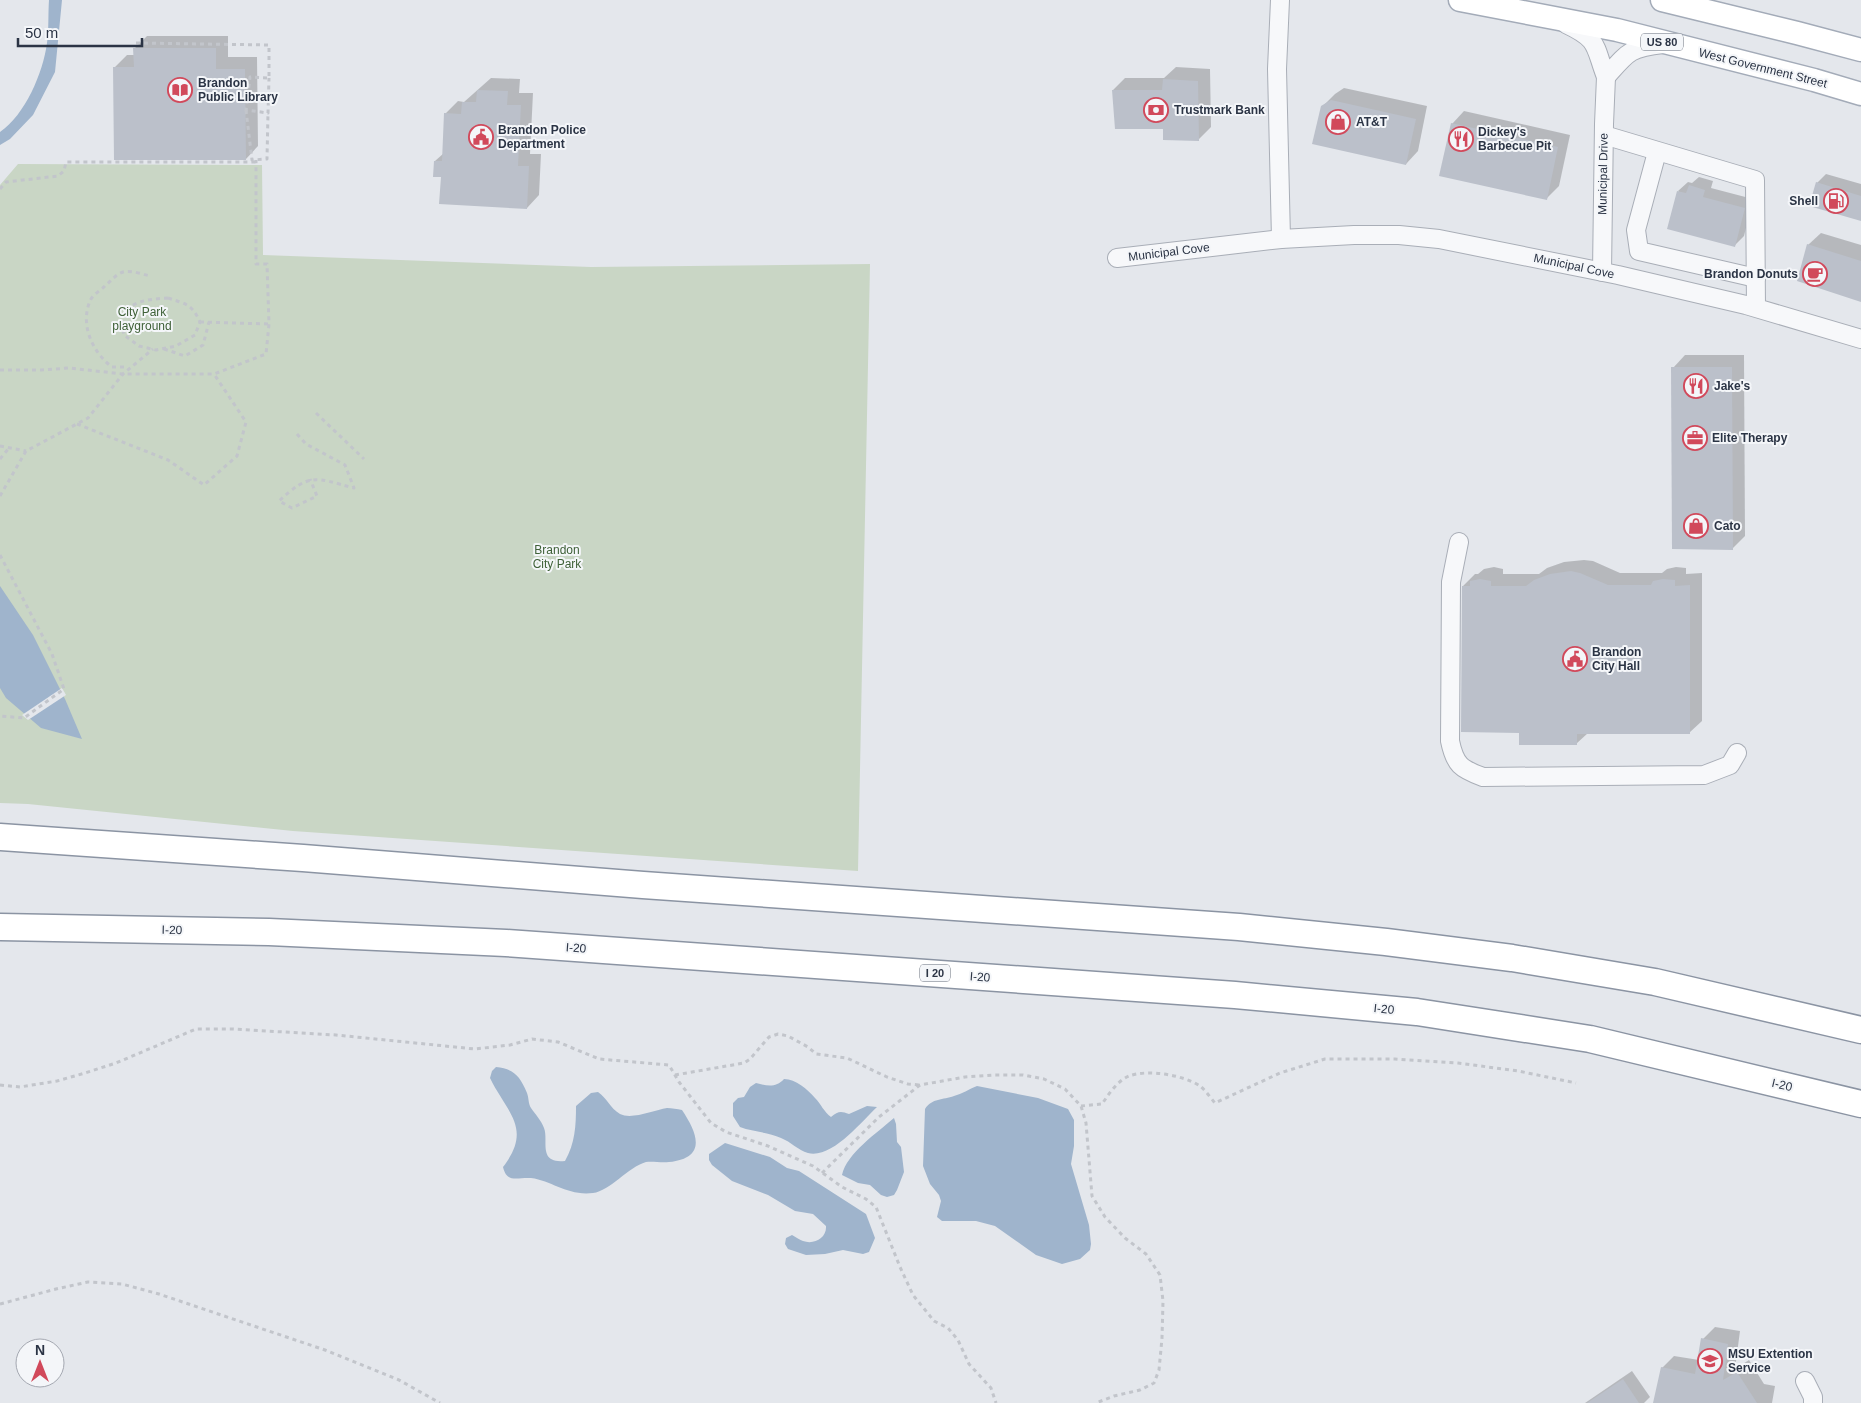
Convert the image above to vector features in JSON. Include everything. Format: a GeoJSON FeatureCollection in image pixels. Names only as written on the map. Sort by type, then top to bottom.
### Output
{"type":"FeatureCollection","features":[{"type":"Feature","properties":{"kind":"highway"},"geometry":{"type":"LineString","coordinates":[[0,837],[303,858],[653,886],[1240,927],[1327,936],[1512,958],[1655,982],[1861,1030]]}},
{"type":"Feature","properties":{"kind":"highway","name":"I-20"},"geometry":{"type":"LineString","coordinates":[[0,927],[268,932],[497,943],[1235,995],[1417,1012],[1590,1039],[1861,1104]]}},
{"type":"Feature","properties":{"kind":"main road","name":"West Government Street"},"geometry":{"type":"LineString","coordinates":[[1460,0],[1616,30],[1861,94]]}},
{"type":"Feature","properties":{"kind":"main road"},"geometry":{"type":"LineString","coordinates":[[1662,0],[1861,50]]}},
{"type":"Feature","properties":{"kind":"street"},"geometry":{"type":"LineString","coordinates":[[1280,0],[1277,69],[1281,239]]}},
{"type":"Feature","properties":{"kind":"street","name":"Municipal Drive"},"geometry":{"type":"LineString","coordinates":[[1554,18],[1584,34],[1592,41],[1597,48],[1606,77],[1602,272]]}},
{"type":"Feature","properties":{"kind":"street"},"geometry":{"type":"LineString","coordinates":[[1606,77],[1620,60],[1634,50],[1669,44]]}},
{"type":"Feature","properties":{"kind":"street"},"geometry":{"type":"LineString","coordinates":[[1604,135],[1755,180],[1756,307]]}},
{"type":"Feature","properties":{"kind":"street"},"geometry":{"type":"LineString","coordinates":[[1657,152],[1636,230],[1638,251],[1756,278]]}},
{"type":"Feature","properties":{"kind":"street","name":"Municipal Cove"},"geometry":{"type":"LineString","coordinates":[[1117,258],[1281,239],[1354,235],[1400,235],[1440,239],[1602,272],[1756,307],[1861,339]]}},
{"type":"Feature","properties":{"kind":"street"},"geometry":{"type":"LineString","coordinates":[[1459,542],[1451,582],[1450,741],[1453,757],[1459,766],[1483,777],[1704,775],[1730,765],[1737,753]]}},
{"type":"Feature","properties":{"kind":"street"},"geometry":{"type":"LineString","coordinates":[[1805,1381],[1814,1403]]}},
{"type":"Feature","properties":{"kind":"path"},"geometry":{"type":"LineString","coordinates":[[0,189],[6,182],[58,176],[64,171],[66,162],[256,161],[267,159],[270,78],[269,45],[136,43]]}},
{"type":"Feature","properties":{"kind":"path"},"geometry":{"type":"LineString","coordinates":[[256,161],[252,160],[246,110],[250,77],[270,78]]}},
{"type":"Feature","properties":{"kind":"path"},"geometry":{"type":"LineString","coordinates":[[246,110],[268,113]]}},
{"type":"Feature","properties":{"kind":"path"},"geometry":{"type":"LineString","coordinates":[[0,370],[70,368],[123,374],[214,374],[266,354],[270,324],[267,264],[256,264],[256,161]]}},
{"type":"Feature","properties":{"kind":"path"},"geometry":{"type":"LineString","coordinates":[[124,368],[112,367],[98,352],[90,338],[87,326],[88,310],[92,297],[117,275],[125,271],[150,276]]}},
{"type":"Feature","properties":{"kind":"path"},"geometry":{"type":"LineString","coordinates":[[168,298],[195,310],[200,322],[195,335],[176,346],[153,349],[139,346],[124,335],[123,317],[131,306],[149,299],[168,298]]}},
{"type":"Feature","properties":{"kind":"path"},"geometry":{"type":"LineString","coordinates":[[200,322],[270,324]]}},
{"type":"Feature","properties":{"kind":"path"},"geometry":{"type":"LineString","coordinates":[[163,348],[185,356],[203,345],[209,322]]}},
{"type":"Feature","properties":{"kind":"path"},"geometry":{"type":"LineString","coordinates":[[0,496],[26,451],[88,418],[123,374],[153,349]]}},
{"type":"Feature","properties":{"kind":"path"},"geometry":{"type":"LineString","coordinates":[[77,424],[168,460],[204,485],[237,456],[246,422],[214,374]]}},
{"type":"Feature","properties":{"kind":"path"},"geometry":{"type":"LineString","coordinates":[[316,413],[364,459]]}},
{"type":"Feature","properties":{"kind":"path"},"geometry":{"type":"LineString","coordinates":[[297,434],[306,444],[344,465],[354,488],[317,478],[310,479],[295,486],[279,501],[292,508],[317,496],[310,479]]}},
{"type":"Feature","properties":{"kind":"path"},"geometry":{"type":"LineString","coordinates":[[0,446],[26,451]]}},
{"type":"Feature","properties":{"kind":"path"},"geometry":{"type":"LineString","coordinates":[[0,459],[9,448]]}},
{"type":"Feature","properties":{"kind":"path"},"geometry":{"type":"LineString","coordinates":[[0,555],[52,654],[64,691],[24,718],[0,716]]}},
{"type":"Feature","properties":{"kind":"path"},"geometry":{"type":"LineString","coordinates":[[0,1085],[20,1087],[57,1081],[116,1063],[196,1029],[336,1035],[475,1049],[510,1045],[532,1039],[558,1042],[599,1059],[669,1065],[711,1123],[726,1132],[768,1146],[813,1166],[842,1187],[866,1199],[876,1207],[913,1295],[934,1321],[948,1328],[958,1340],[969,1364],[991,1388],[996,1403]]}},
{"type":"Feature","properties":{"kind":"path"},"geometry":{"type":"LineString","coordinates":[[675,1075],[744,1063],[750,1059],[769,1037],[778,1034],[788,1036],[808,1047],[816,1054],[848,1058],[887,1077],[908,1084],[920,1085],[994,1074],[1023,1075],[1044,1079],[1064,1089],[1081,1106],[1086,1123],[1092,1196],[1105,1217],[1125,1238],[1146,1254],[1160,1275],[1163,1301],[1160,1370],[1154,1383],[1140,1390],[1114,1396],[1096,1403]]}},
{"type":"Feature","properties":{"kind":"path"},"geometry":{"type":"LineString","coordinates":[[1081,1106],[1102,1104],[1112,1089],[1128,1076],[1144,1074],[1178,1075],[1200,1086],[1215,1103],[1280,1073],[1325,1059],[1395,1059],[1458,1063],[1518,1071],[1576,1082]]}},
{"type":"Feature","properties":{"kind":"path"},"geometry":{"type":"LineString","coordinates":[[822,1172],[879,1117],[920,1085]]}},
{"type":"Feature","properties":{"kind":"path"},"geometry":{"type":"LineString","coordinates":[[0,1304],[88,1282],[122,1284],[159,1294],[325,1350],[399,1380],[440,1403]]}},
{"type":"Feature","properties":{"kind":"green space","name":"Brandon City Park"},"geometry":{"type":"Polygon","coordinates":[[[18,164],[262,165],[263,255],[591,267],[870,264],[858,871],[293,831],[28,804],[0,803],[0,185],[18,164]]]}},
{"type":"Feature","properties":{"kind":"water"},"geometry":{"type":"Polygon","coordinates":[[[49,0],[62,0],[55,72],[33,115],[10,139],[0,145],[0,132],[9,125],[25,104],[37,80],[48,38],[49,0]]]}},
{"type":"Feature","properties":{"kind":"water"},"geometry":{"type":"Polygon","coordinates":[[[0,586],[33,635],[65,699],[82,739],[41,728],[6,698],[0,688],[0,586]]]}},
{"type":"Feature","properties":{"kind":"water"},"geometry":{"type":"Polygon","coordinates":[[[496,1067],[516,1074],[522,1082],[530,1106],[544,1128],[547,1155],[551,1159],[565,1161],[571,1148],[574,1134],[576,1106],[591,1093],[598,1092],[617,1112],[625,1116],[667,1108],[682,1110],[695,1136],[696,1144],[694,1150],[689,1156],[681,1160],[646,1162],[606,1188],[593,1193],[575,1192],[531,1178],[510,1178],[503,1167],[512,1153],[517,1131],[509,1111],[490,1078],[492,1071],[496,1067]]]}},
{"type":"Feature","properties":{"kind":"water"},"geometry":{"type":"Polygon","coordinates":[[[784,1079],[793,1081],[805,1088],[831,1117],[840,1112],[849,1114],[867,1106],[877,1107],[836,1145],[817,1153],[804,1152],[776,1136],[740,1127],[733,1116],[733,1103],[738,1098],[744,1097],[750,1087],[756,1083],[771,1086],[778,1084],[784,1079]]]}},
{"type":"Feature","properties":{"kind":"water"},"geometry":{"type":"Polygon","coordinates":[[[977,1086],[1038,1098],[1068,1109],[1074,1120],[1074,1146],[1071,1164],[1089,1225],[1091,1244],[1090,1250],[1080,1259],[1062,1264],[1036,1255],[995,1226],[976,1221],[942,1221],[937,1217],[941,1201],[939,1195],[930,1184],[923,1166],[925,1109],[934,1101],[957,1095],[977,1086]]]}},
{"type":"Feature","properties":{"kind":"water"},"geometry":{"type":"Polygon","coordinates":[[[894,1118],[897,1142],[901,1147],[904,1172],[894,1195],[887,1197],[881,1195],[870,1185],[858,1183],[842,1175],[856,1151],[894,1118]]]}},
{"type":"Feature","properties":{"kind":"water"},"geometry":{"type":"Polygon","coordinates":[[[725,1143],[770,1157],[787,1168],[799,1171],[866,1214],[875,1238],[869,1252],[863,1254],[843,1250],[825,1254],[806,1255],[788,1249],[785,1244],[786,1238],[792,1235],[807,1242],[819,1240],[826,1230],[826,1226],[813,1214],[795,1211],[768,1195],[732,1181],[712,1165],[709,1160],[709,1154],[725,1143]]]}},
{"type":"Feature","properties":{"kind":"pier"},"geometry":{"type":"Polygon","coordinates":[[[62,688],[66,695],[28,720],[22,715],[62,688]]]}},
{"type":"Feature","properties":{"kind":"building","name":"Brandon Public Library"},"geometry":{"type":"Polygon","coordinates":[[[133,48],[216,48],[216,69],[245,69],[246,160],[114,160],[113,67],[134,67],[133,48]]]}},
{"type":"Feature","properties":{"kind":"building","name":"Trustmark Bank"},"geometry":{"type":"Polygon","coordinates":[[[1163,79],[1198,81],[1199,141],[1163,140],[1163,129],[1115,129],[1112,90],[1162,90],[1163,79]]]}},
{"type":"Feature","properties":{"kind":"building","name":"Brandon Police Department"},"geometry":{"type":"Polygon","coordinates":[[[477,90],[508,91],[507,105],[521,105],[518,166],[529,166],[527,209],[439,204],[441,177],[433,177],[434,161],[442,161],[444,113],[461,114],[462,102],[476,102],[477,90]]]}},
{"type":"Feature","properties":{"kind":"building"},"geometry":{"type":"Polygon","coordinates":[[[1331,100],[1416,119],[1406,165],[1312,144],[1321,106],[1331,100]]]}},
{"type":"Feature","properties":{"kind":"building"},"geometry":{"type":"Polygon","coordinates":[[[1451,123],[1558,147],[1547,200],[1439,176],[1451,123]]]}},
{"type":"Feature","properties":{"kind":"building","name":"Shell"},"geometry":{"type":"Polygon","coordinates":[[[1816,182],[1861,196],[1861,221],[1809,206],[1816,182]]]}},
{"type":"Feature","properties":{"kind":"building"},"geometry":{"type":"Polygon","coordinates":[[[1689,185],[1705,190],[1703,197],[1745,208],[1735,247],[1667,229],[1677,191],[1686,193],[1689,185]]]}},
{"type":"Feature","properties":{"kind":"building"},"geometry":{"type":"Polygon","coordinates":[[[1807,244],[1861,261],[1861,302],[1797,281],[1807,244]]]}},
{"type":"Feature","properties":{"kind":"building"},"geometry":{"type":"Polygon","coordinates":[[[1671,367],[1732,367],[1733,550],[1672,549],[1671,367]]]}},
{"type":"Feature","properties":{"kind":"building","name":"Brandon City Hall"},"geometry":{"type":"Polygon","coordinates":[[[1571,571],[1608,585],[1651,585],[1653,581],[1663,579],[1675,580],[1675,586],[1690,585],[1690,734],[1577,734],[1577,745],[1519,745],[1519,733],[1461,732],[1462,586],[1470,586],[1470,581],[1480,579],[1491,581],[1491,586],[1526,586],[1534,580],[1550,574],[1571,571]]]}},
{"type":"Feature","properties":{"kind":"building"},"geometry":{"type":"Polygon","coordinates":[[[1701,1338],[1728,1344],[1723,1380],[1737,1372],[1757,1403],[1653,1403],[1661,1367],[1695,1374],[1701,1338]]]}},
{"type":"Feature","properties":{"kind":"building"},"geometry":{"type":"Polygon","coordinates":[[[1623,1379],[1639,1403],[1587,1403],[1623,1379]]]}},
{"type":"Feature","properties":{"kind":"place","name":"Brandon Public Library"},"geometry":{"type":"Point","coordinates":[180,90]}},
{"type":"Feature","properties":{"kind":"place","name":"Trustmark Bank"},"geometry":{"type":"Point","coordinates":[1156,110]}},
{"type":"Feature","properties":{"kind":"place","name":"AT&T"},"geometry":{"type":"Point","coordinates":[1338,122]}},
{"type":"Feature","properties":{"kind":"place","name":"Brandon Police Department"},"geometry":{"type":"Point","coordinates":[481,137]}},
{"type":"Feature","properties":{"kind":"place","name":"Dickey's Barbecue Pit"},"geometry":{"type":"Point","coordinates":[1461,139]}},
{"type":"Feature","properties":{"kind":"place","name":"Shell"},"geometry":{"type":"Point","coordinates":[1836,201]}},
{"type":"Feature","properties":{"kind":"place","name":"Brandon Donuts"},"geometry":{"type":"Point","coordinates":[1815,274]}},
{"type":"Feature","properties":{"kind":"place","name":"Jake's"},"geometry":{"type":"Point","coordinates":[1696,386]}},
{"type":"Feature","properties":{"kind":"place","name":"Elite Therapy"},"geometry":{"type":"Point","coordinates":[1695,438]}},
{"type":"Feature","properties":{"kind":"place","name":"Cato"},"geometry":{"type":"Point","coordinates":[1696,526]}},
{"type":"Feature","properties":{"kind":"place","name":"Brandon City Hall"},"geometry":{"type":"Point","coordinates":[1575,659]}},
{"type":"Feature","properties":{"kind":"place","name":"MSU Extention Service"},"geometry":{"type":"Point","coordinates":[1710,1361]}},
{"type":"Feature","properties":{"kind":"park label","name":"City Park playground"},"geometry":{"type":"Point","coordinates":[142,319]}}]}
